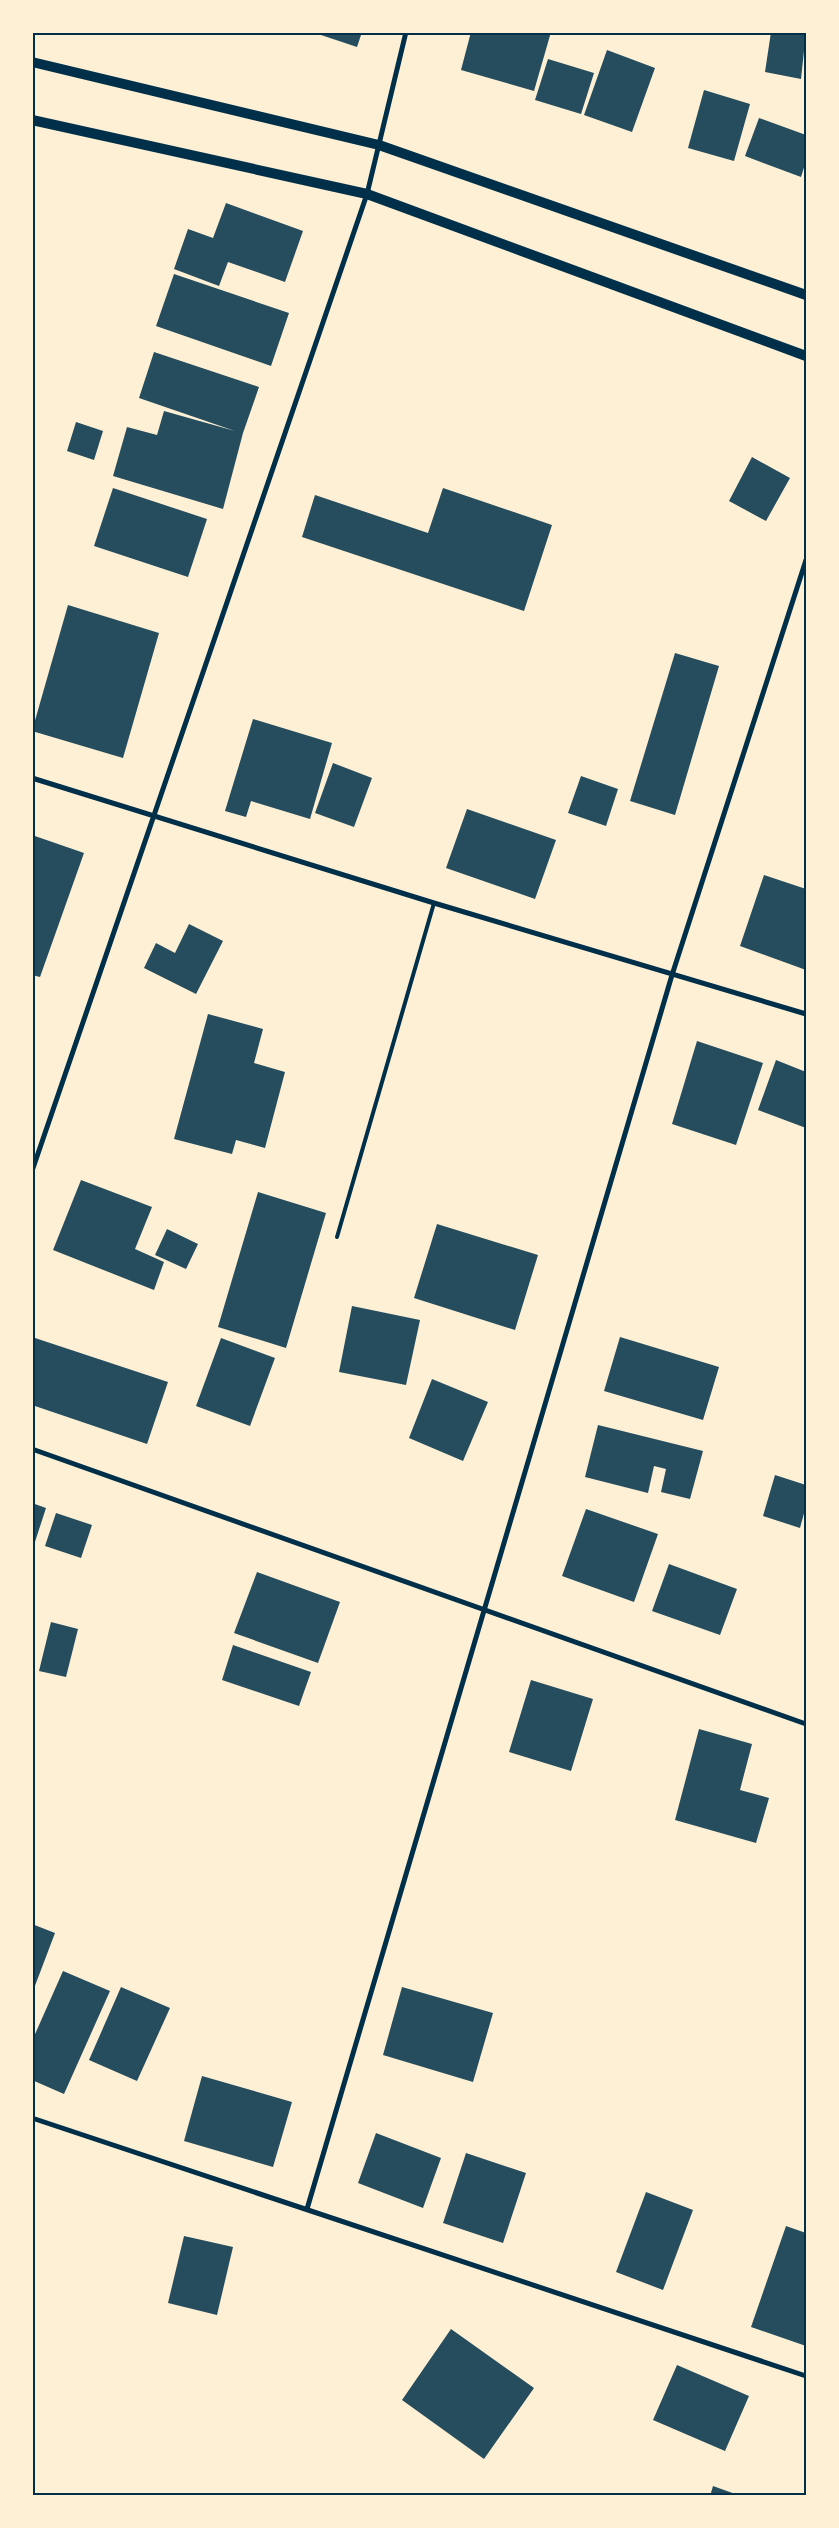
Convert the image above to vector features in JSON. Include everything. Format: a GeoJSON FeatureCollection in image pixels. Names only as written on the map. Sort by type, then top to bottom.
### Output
{"type":"FeatureCollection","features":[{"type":"Feature","properties":{"kind":"main road"},"geometry":{"type":"LineString","coordinates":[[32,62],[379,145],[806,295]]}},
{"type":"Feature","properties":{"kind":"main road"},"geometry":{"type":"LineString","coordinates":[[32,120],[367,194],[806,356]]}},
{"type":"Feature","properties":{"kind":"street"},"geometry":{"type":"LineString","coordinates":[[32,1171],[367,194],[406,32]]}},
{"type":"Feature","properties":{"kind":"street"},"geometry":{"type":"LineString","coordinates":[[308,2209],[672,975],[806,560]]}},
{"type":"Feature","properties":{"kind":"street"},"geometry":{"type":"LineString","coordinates":[[32,778],[434,903],[806,1014]]}},
{"type":"Feature","properties":{"kind":"street"},"geometry":{"type":"LineString","coordinates":[[32,1449],[806,1724]]}},
{"type":"Feature","properties":{"kind":"street"},"geometry":{"type":"LineString","coordinates":[[32,2118],[806,2376]]}},
{"type":"Feature","properties":{"kind":"lane"},"geometry":{"type":"LineString","coordinates":[[337,1237],[434,903]]}},
{"type":"Feature","properties":{"kind":"building"},"geometry":{"type":"Polygon","coordinates":[[[312,32],[362,32],[357,47],[312,32]]]}},
{"type":"Feature","properties":{"kind":"building"},"geometry":{"type":"Polygon","coordinates":[[[471,32],[551,32],[534,91],[461,70],[471,32]]]}},
{"type":"Feature","properties":{"kind":"building"},"geometry":{"type":"Polygon","coordinates":[[[771,32],[806,32],[801,79],[765,72],[771,32]]]}},
{"type":"Feature","properties":{"kind":"building"},"geometry":{"type":"Polygon","coordinates":[[[607,50],[655,68],[632,132],[584,115],[607,50]]]}},
{"type":"Feature","properties":{"kind":"building"},"geometry":{"type":"Polygon","coordinates":[[[548,59],[594,73],[581,114],[535,100],[548,59]]]}},
{"type":"Feature","properties":{"kind":"building"},"geometry":{"type":"Polygon","coordinates":[[[704,90],[750,104],[734,161],[688,148],[704,90]]]}},
{"type":"Feature","properties":{"kind":"building"},"geometry":{"type":"Polygon","coordinates":[[[759,118],[806,135],[806,161],[801,177],[745,156],[759,118]]]}},
{"type":"Feature","properties":{"kind":"building"},"geometry":{"type":"Polygon","coordinates":[[[226,203],[303,231],[285,282],[228,262],[219,286],[174,269],[188,229],[213,238],[226,203]]]}},
{"type":"Feature","properties":{"kind":"building"},"geometry":{"type":"Polygon","coordinates":[[[174,274],[289,313],[271,366],[156,326],[174,274]]]}},
{"type":"Feature","properties":{"kind":"building"},"geometry":{"type":"Polygon","coordinates":[[[154,352],[259,387],[243,433],[223,509],[113,476],[127,427],[157,435],[164,411],[235,431],[139,398],[154,352]]]}},
{"type":"Feature","properties":{"kind":"building"},"geometry":{"type":"Polygon","coordinates":[[[76,422],[103,431],[94,460],[67,451],[76,422]]]}},
{"type":"Feature","properties":{"kind":"building"},"geometry":{"type":"Polygon","coordinates":[[[752,457],[790,478],[766,521],[729,501],[752,457]]]}},
{"type":"Feature","properties":{"kind":"building"},"geometry":{"type":"Polygon","coordinates":[[[113,488],[207,519],[188,577],[94,546],[113,488]]]}},
{"type":"Feature","properties":{"kind":"building"},"geometry":{"type":"Polygon","coordinates":[[[443,488],[552,525],[524,611],[302,537],[315,495],[428,533],[443,488]]]}},
{"type":"Feature","properties":{"kind":"building"},"geometry":{"type":"Polygon","coordinates":[[[68,605],[159,633],[123,758],[32,731],[68,605]]]}},
{"type":"Feature","properties":{"kind":"building"},"geometry":{"type":"Polygon","coordinates":[[[675,653],[719,666],[675,815],[630,801],[675,653]]]}},
{"type":"Feature","properties":{"kind":"building"},"geometry":{"type":"Polygon","coordinates":[[[253,719],[332,743],[310,819],[251,801],[246,817],[225,811],[253,719]]]}},
{"type":"Feature","properties":{"kind":"building"},"geometry":{"type":"Polygon","coordinates":[[[333,763],[372,778],[354,827],[315,813],[333,763]]]}},
{"type":"Feature","properties":{"kind":"building"},"geometry":{"type":"Polygon","coordinates":[[[581,776],[618,789],[606,826],[568,813],[581,776]]]}},
{"type":"Feature","properties":{"kind":"building"},"geometry":{"type":"Polygon","coordinates":[[[467,809],[556,840],[535,899],[446,868],[467,809]]]}},
{"type":"Feature","properties":{"kind":"building"},"geometry":{"type":"Polygon","coordinates":[[[32,835],[84,853],[40,977],[32,975],[32,835]]]}},
{"type":"Feature","properties":{"kind":"building"},"geometry":{"type":"Polygon","coordinates":[[[764,875],[806,889],[806,970],[740,946],[764,875]]]}},
{"type":"Feature","properties":{"kind":"building"},"geometry":{"type":"Polygon","coordinates":[[[189,924],[223,941],[196,994],[144,968],[156,943],[175,953],[189,924]]]}},
{"type":"Feature","properties":{"kind":"building"},"geometry":{"type":"Polygon","coordinates":[[[208,1014],[263,1029],[254,1063],[285,1072],[265,1148],[236,1140],[232,1154],[174,1139],[208,1014]]]}},
{"type":"Feature","properties":{"kind":"building"},"geometry":{"type":"Polygon","coordinates":[[[697,1041],[763,1063],[736,1145],[672,1124],[697,1041]]]}},
{"type":"Feature","properties":{"kind":"building"},"geometry":{"type":"Polygon","coordinates":[[[776,1060],[806,1072],[806,1128],[758,1110],[776,1060]]]}},
{"type":"Feature","properties":{"kind":"building"},"geometry":{"type":"Polygon","coordinates":[[[81,1180],[152,1207],[135,1249],[164,1262],[154,1290],[53,1250],[81,1180]]]}},
{"type":"Feature","properties":{"kind":"building"},"geometry":{"type":"Polygon","coordinates":[[[258,1192],[326,1213],[286,1348],[218,1327],[258,1192]]]}},
{"type":"Feature","properties":{"kind":"building"},"geometry":{"type":"Polygon","coordinates":[[[437,1224],[538,1255],[515,1330],[414,1298],[437,1224]]]}},
{"type":"Feature","properties":{"kind":"building"},"geometry":{"type":"Polygon","coordinates":[[[167,1229],[198,1244],[186,1269],[155,1255],[167,1229]]]}},
{"type":"Feature","properties":{"kind":"building"},"geometry":{"type":"Polygon","coordinates":[[[352,1306],[420,1320],[406,1385],[339,1372],[352,1306]]]}},
{"type":"Feature","properties":{"kind":"building"},"geometry":{"type":"Polygon","coordinates":[[[32,1337],[168,1382],[147,1444],[32,1405],[32,1337]]]}},
{"type":"Feature","properties":{"kind":"building"},"geometry":{"type":"Polygon","coordinates":[[[620,1337],[719,1367],[703,1420],[604,1391],[620,1337]]]}},
{"type":"Feature","properties":{"kind":"building"},"geometry":{"type":"Polygon","coordinates":[[[221,1338],[275,1358],[250,1426],[196,1406],[221,1338]]]}},
{"type":"Feature","properties":{"kind":"building"},"geometry":{"type":"Polygon","coordinates":[[[432,1379],[488,1402],[463,1461],[409,1438],[432,1379]]]}},
{"type":"Feature","properties":{"kind":"building"},"geometry":{"type":"Polygon","coordinates":[[[598,1425],[703,1451],[690,1499],[661,1492],[666,1469],[654,1466],[648,1493],[585,1477],[598,1425]]]}},
{"type":"Feature","properties":{"kind":"building"},"geometry":{"type":"Polygon","coordinates":[[[775,1475],[806,1485],[806,1506],[800,1528],[763,1516],[775,1475]]]}},
{"type":"Feature","properties":{"kind":"building"},"geometry":{"type":"Polygon","coordinates":[[[32,1503],[46,1508],[33,1548],[32,1548],[32,1503]]]}},
{"type":"Feature","properties":{"kind":"building"},"geometry":{"type":"Polygon","coordinates":[[[586,1509],[658,1534],[634,1602],[562,1576],[586,1509]]]}},
{"type":"Feature","properties":{"kind":"building"},"geometry":{"type":"Polygon","coordinates":[[[56,1513],[92,1525],[81,1558],[45,1546],[56,1513]]]}},
{"type":"Feature","properties":{"kind":"building"},"geometry":{"type":"Polygon","coordinates":[[[669,1564],[737,1589],[720,1635],[652,1611],[669,1564]]]}},
{"type":"Feature","properties":{"kind":"building"},"geometry":{"type":"Polygon","coordinates":[[[257,1572],[340,1602],[318,1663],[234,1633],[257,1572]]]}},
{"type":"Feature","properties":{"kind":"building"},"geometry":{"type":"Polygon","coordinates":[[[51,1622],[78,1629],[66,1677],[39,1671],[51,1622]]]}},
{"type":"Feature","properties":{"kind":"building"},"geometry":{"type":"Polygon","coordinates":[[[233,1645],[311,1672],[299,1706],[222,1680],[233,1645]]]}},
{"type":"Feature","properties":{"kind":"building"},"geometry":{"type":"Polygon","coordinates":[[[531,1680],[593,1699],[571,1771],[509,1752],[531,1680]]]}},
{"type":"Feature","properties":{"kind":"building"},"geometry":{"type":"Polygon","coordinates":[[[699,1729],[752,1744],[740,1790],[769,1798],[756,1843],[675,1820],[699,1729]]]}},
{"type":"Feature","properties":{"kind":"building"},"geometry":{"type":"Polygon","coordinates":[[[32,1924],[55,1933],[33,1991],[32,1991],[32,1924]]]}},
{"type":"Feature","properties":{"kind":"building"},"geometry":{"type":"Polygon","coordinates":[[[63,1971],[110,1991],[64,2094],[32,2080],[32,2041],[63,1971]]]}},
{"type":"Feature","properties":{"kind":"building"},"geometry":{"type":"Polygon","coordinates":[[[121,1987],[170,2008],[137,2081],[89,2060],[121,1987]]]}},
{"type":"Feature","properties":{"kind":"building"},"geometry":{"type":"Polygon","coordinates":[[[402,1987],[493,2013],[473,2082],[383,2055],[402,1987]]]}},
{"type":"Feature","properties":{"kind":"building"},"geometry":{"type":"Polygon","coordinates":[[[202,2076],[292,2102],[273,2167],[184,2141],[202,2076]]]}},
{"type":"Feature","properties":{"kind":"building"},"geometry":{"type":"Polygon","coordinates":[[[376,2133],[441,2158],[423,2208],[358,2183],[376,2133]]]}},
{"type":"Feature","properties":{"kind":"building"},"geometry":{"type":"Polygon","coordinates":[[[466,2153],[526,2173],[503,2243],[443,2223],[466,2153]]]}},
{"type":"Feature","properties":{"kind":"building"},"geometry":{"type":"Polygon","coordinates":[[[646,2192],[693,2210],[663,2290],[616,2272],[646,2192]]]}},
{"type":"Feature","properties":{"kind":"building"},"geometry":{"type":"Polygon","coordinates":[[[786,2226],[806,2233],[806,2346],[751,2327],[786,2226]]]}},
{"type":"Feature","properties":{"kind":"building"},"geometry":{"type":"Polygon","coordinates":[[[184,2236],[233,2247],[217,2315],[168,2303],[184,2236]]]}},
{"type":"Feature","properties":{"kind":"building"},"geometry":{"type":"Polygon","coordinates":[[[451,2329],[534,2388],[484,2459],[402,2400],[451,2329]]]}},
{"type":"Feature","properties":{"kind":"building"},"geometry":{"type":"Polygon","coordinates":[[[677,2365],[749,2396],[725,2451],[653,2420],[677,2365]]]}},
{"type":"Feature","properties":{"kind":"building"},"geometry":{"type":"Polygon","coordinates":[[[713,2486],[738,2495],[738,2496],[710,2496],[713,2486]]]}}]}
